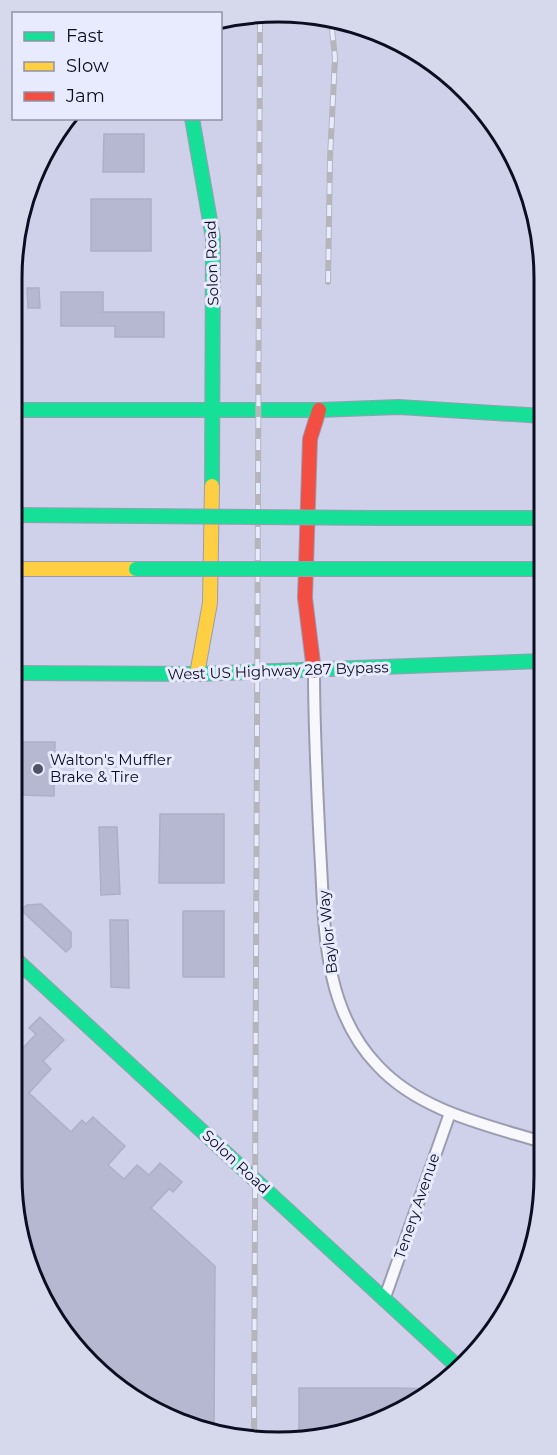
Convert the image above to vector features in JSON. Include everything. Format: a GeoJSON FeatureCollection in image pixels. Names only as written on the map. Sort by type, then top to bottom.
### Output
{"type":"FeatureCollection","features":[{"type":"Feature","properties":{"kind":"main road","name":"Solon Road"},"geometry":{"type":"LineString","coordinates":[[192,120],[213,237],[210,603],[197,674]]}},
{"type":"Feature","properties":{"kind":"main road"},"geometry":{"type":"LineString","coordinates":[[22,411],[319,410],[399,407],[534,415]]}},
{"type":"Feature","properties":{"kind":"main road"},"geometry":{"type":"LineString","coordinates":[[314,671],[305,598],[310,439],[319,410]]}},
{"type":"Feature","properties":{"kind":"main road"},"geometry":{"type":"LineString","coordinates":[[22,515],[534,518]]}},
{"type":"Feature","properties":{"kind":"main road"},"geometry":{"type":"LineString","coordinates":[[22,569],[534,569]]}},
{"type":"Feature","properties":{"kind":"main road","name":"West US Highway 287 Bypass"},"geometry":{"type":"LineString","coordinates":[[22,673],[197,674],[534,661]]}},
{"type":"Feature","properties":{"kind":"main road","name":"Solon Road"},"geometry":{"type":"LineString","coordinates":[[22,965],[454,1363]]}},
{"type":"Feature","properties":{"kind":"street","name":"Baylor Way"},"geometry":{"type":"LineString","coordinates":[[314,671],[315,755],[327,960],[337,999],[353,1036],[378,1067],[407,1090],[450,1113],[534,1140]]}},
{"type":"Feature","properties":{"kind":"street","name":"Tenery Avenue"},"geometry":{"type":"LineString","coordinates":[[384,1300],[450,1113]]}},
{"type":"Feature","properties":{"kind":"building"},"geometry":{"type":"Polygon","coordinates":[[[104,134],[144,134],[144,172],[103,172],[104,134]]]}},
{"type":"Feature","properties":{"kind":"building"},"geometry":{"type":"Polygon","coordinates":[[[91,199],[151,199],[151,251],[91,251],[91,199]]]}},
{"type":"Feature","properties":{"kind":"building"},"geometry":{"type":"Polygon","coordinates":[[[27,288],[39,288],[40,308],[28,308],[27,288]]]}},
{"type":"Feature","properties":{"kind":"building"},"geometry":{"type":"Polygon","coordinates":[[[61,292],[103,292],[103,312],[164,312],[164,337],[115,337],[115,326],[61,326],[61,292]]]}},
{"type":"Feature","properties":{"kind":"building","name":"Walton's Muffler Brake & Tire"},"geometry":{"type":"Polygon","coordinates":[[[22,742],[55,742],[54,796],[22,795],[22,742]]]}},
{"type":"Feature","properties":{"kind":"building"},"geometry":{"type":"Polygon","coordinates":[[[160,814],[224,814],[224,883],[159,883],[160,814]]]}},
{"type":"Feature","properties":{"kind":"building"},"geometry":{"type":"Polygon","coordinates":[[[99,827],[117,827],[120,894],[101,895],[99,827]]]}},
{"type":"Feature","properties":{"kind":"building"},"geometry":{"type":"Polygon","coordinates":[[[41,904],[71,932],[71,947],[66,952],[22,911],[27,905],[41,904]]]}},
{"type":"Feature","properties":{"kind":"building"},"geometry":{"type":"Polygon","coordinates":[[[183,911],[224,911],[224,977],[183,977],[183,911]]]}},
{"type":"Feature","properties":{"kind":"building"},"geometry":{"type":"Polygon","coordinates":[[[110,920],[128,920],[129,988],[111,987],[110,920]]]}},
{"type":"Feature","properties":{"kind":"building"},"geometry":{"type":"Polygon","coordinates":[[[40,1017],[64,1040],[43,1061],[51,1069],[29,1093],[71,1132],[82,1120],[86,1124],[93,1117],[125,1146],[108,1165],[124,1179],[137,1165],[149,1175],[160,1163],[182,1182],[173,1192],[169,1189],[151,1208],[215,1266],[214,1424],[165,1406],[123,1380],[97,1358],[75,1332],[49,1290],[31,1243],[23,1193],[22,1049],[36,1034],[29,1028],[40,1017]]]}},
{"type":"Feature","properties":{"kind":"building"},"geometry":{"type":"Polygon","coordinates":[[[299,1388],[422,1389],[392,1406],[361,1419],[328,1428],[299,1432],[299,1388]]]}},
{"type":"Feature","properties":{"kind":"railway"},"geometry":{"type":"LineString","coordinates":[[254,1431],[260,23]]}},
{"type":"Feature","properties":{"kind":"railway"},"geometry":{"type":"LineString","coordinates":[[328,282],[330,158],[335,58],[332,28]]}},
{"type":"Feature","properties":{"kind":"traffic: fast"},"geometry":{"type":"LineString","coordinates":[[192,120],[213,238],[212,486]]}},
{"type":"Feature","properties":{"kind":"traffic: fast"},"geometry":{"type":"LineString","coordinates":[[22,410],[319,410],[399,407],[534,415]]}},
{"type":"Feature","properties":{"kind":"traffic: fast"},"geometry":{"type":"LineString","coordinates":[[22,515],[138,516]]}},
{"type":"Feature","properties":{"kind":"traffic: fast"},"geometry":{"type":"LineString","coordinates":[[138,516],[378,518]]}},
{"type":"Feature","properties":{"kind":"traffic: fast"},"geometry":{"type":"LineString","coordinates":[[378,518],[534,518]]}},
{"type":"Feature","properties":{"kind":"traffic: fast"},"geometry":{"type":"LineString","coordinates":[[136,569],[375,569]]}},
{"type":"Feature","properties":{"kind":"traffic: fast"},"geometry":{"type":"LineString","coordinates":[[375,569],[534,569]]}},
{"type":"Feature","properties":{"kind":"traffic: fast"},"geometry":{"type":"LineString","coordinates":[[22,673],[197,674],[534,661]]}},
{"type":"Feature","properties":{"kind":"traffic: fast"},"geometry":{"type":"LineString","coordinates":[[22,965],[454,1363]]}},
{"type":"Feature","properties":{"kind":"traffic: slow"},"geometry":{"type":"LineString","coordinates":[[197,674],[210,603],[212,486]]}},
{"type":"Feature","properties":{"kind":"traffic: slow"},"geometry":{"type":"LineString","coordinates":[[22,569],[136,569]]}},
{"type":"Feature","properties":{"kind":"traffic: jam"},"geometry":{"type":"LineString","coordinates":[[314,671],[305,598],[310,439],[319,410]]}},
{"type":"Feature","properties":{"kind":"place","name":"Walton's Muffler Brake & Tire"},"geometry":{"type":"Point","coordinates":[38,769]}}]}
